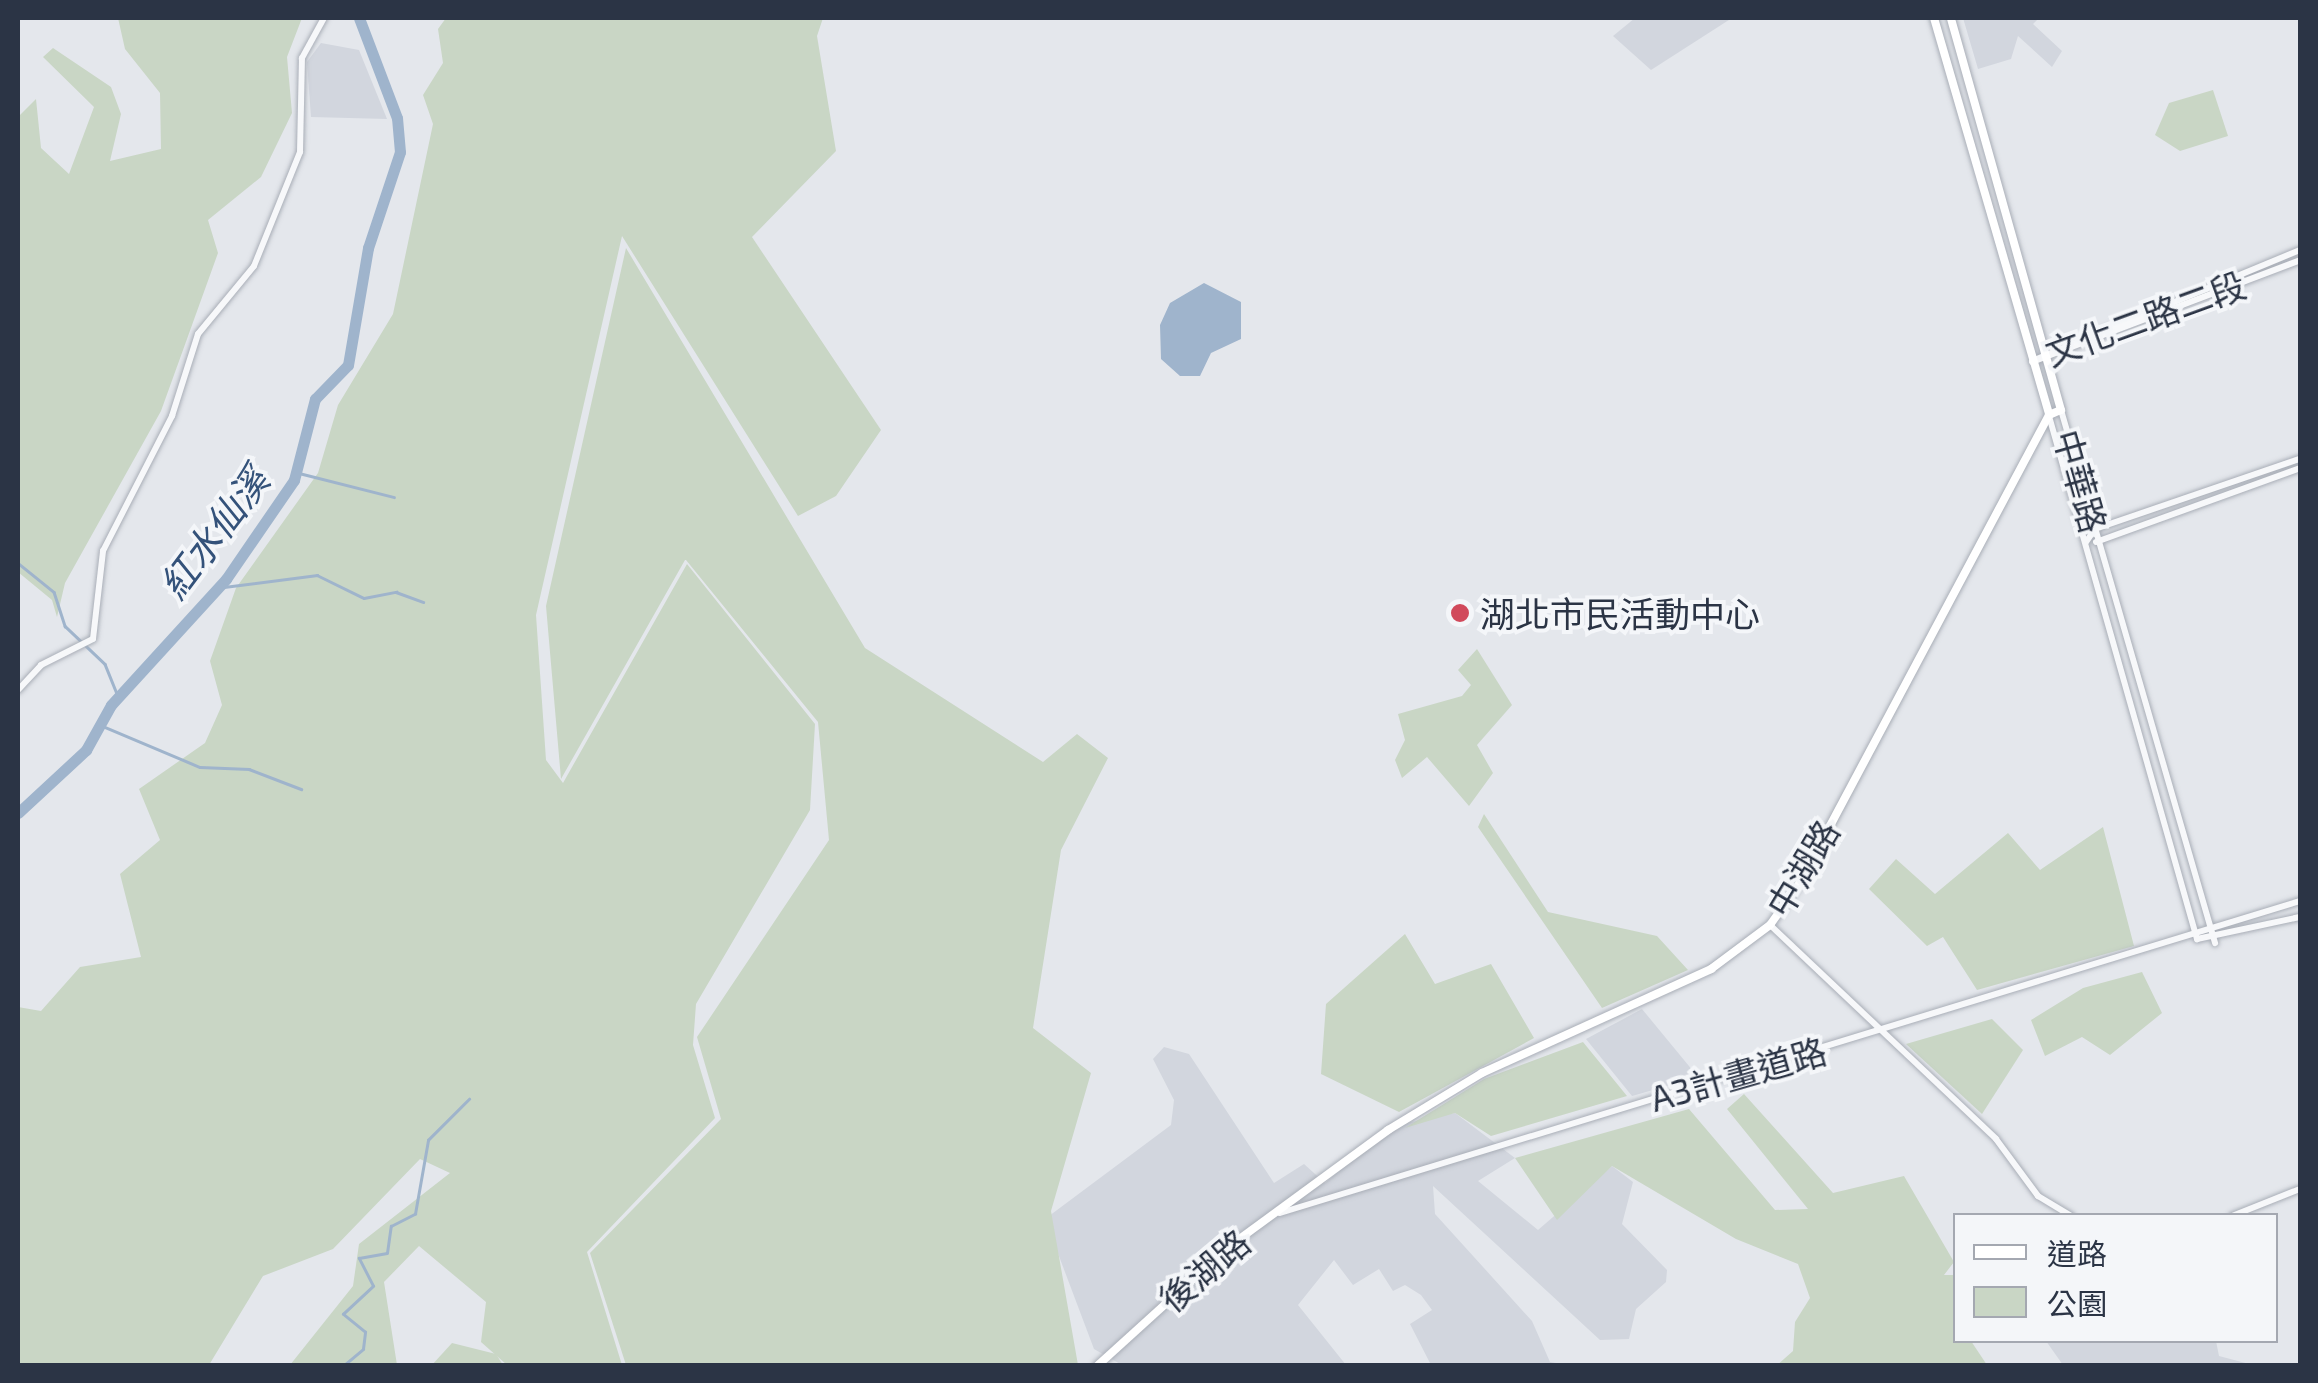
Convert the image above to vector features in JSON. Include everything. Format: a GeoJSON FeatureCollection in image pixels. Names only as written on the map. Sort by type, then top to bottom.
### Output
{"type":"FeatureCollection","features":[{"type":"Feature","properties":{"kind":"main road","name":"中華路"},"geometry":{"type":"LineString","coordinates":[[1934,18],[2049,415]]}},
{"type":"Feature","properties":{"kind":"main road","name":"中華路"},"geometry":{"type":"LineString","coordinates":[[1952,18],[2060,410]]}},
{"type":"Feature","properties":{"kind":"main road"},"geometry":{"type":"LineString","coordinates":[[2049,415],[2060,410]]}},
{"type":"Feature","properties":{"kind":"main road","name":"中湖路"},"geometry":{"type":"LineString","coordinates":[[1318,1184],[1465,1082],[1712,968],[1770,925],[2049,415]]}},
{"type":"Feature","properties":{"kind":"main road","name":"後湖路"},"geometry":{"type":"LineString","coordinates":[[1097,1366],[1227,1248],[1318,1184]]}},
{"type":"Feature","properties":{"kind":"street"},"geometry":{"type":"LineString","coordinates":[[18,690],[41,665],[86,644],[96,630],[104,551],[172,416],[198,334],[254,266],[300,152],[302,58],[324,18]]}},
{"type":"Feature","properties":{"kind":"street","name":"文化二路二段"},"geometry":{"type":"LineString","coordinates":[[2031,362],[2300,250]]}},
{"type":"Feature","properties":{"kind":"street","name":"文化二路二段"},"geometry":{"type":"LineString","coordinates":[[2045,355],[2300,260]]}},
{"type":"Feature","properties":{"kind":"street","name":"中華路"},"geometry":{"type":"LineString","coordinates":[[2060,410],[2215,943]]}},
{"type":"Feature","properties":{"kind":"street","name":"中華路"},"geometry":{"type":"LineString","coordinates":[[2049,415],[2198,939]]}},
{"type":"Feature","properties":{"kind":"street"},"geometry":{"type":"LineString","coordinates":[[2085,543],[2095,528],[2300,459]]}},
{"type":"Feature","properties":{"kind":"street"},"geometry":{"type":"LineString","coordinates":[[2085,543],[2099,542],[2300,468]]}},
{"type":"Feature","properties":{"kind":"street"},"geometry":{"type":"LineString","coordinates":[[2198,939],[2210,928],[2300,901]]}},
{"type":"Feature","properties":{"kind":"street"},"geometry":{"type":"LineString","coordinates":[[2198,939],[2215,943],[2300,918]]}},
{"type":"Feature","properties":{"kind":"street"},"geometry":{"type":"LineString","coordinates":[[1770,925],[1996,1140],[2038,1196],[2066,1213]]}},
{"type":"Feature","properties":{"kind":"street","name":"A3計畫道路"},"geometry":{"type":"LineString","coordinates":[[1280,1212],[2198,939]]}},
{"type":"Feature","properties":{"kind":"street"},"geometry":{"type":"LineString","coordinates":[[2239,1213],[2300,1188]]}},
{"type":"Feature","properties":{"kind":"shaded area"},"geometry":{"type":"Polygon","coordinates":[[[1635,18],[1732,18],[1651,70],[1613,36],[1635,18]]]}},
{"type":"Feature","properties":{"kind":"shaded area"},"geometry":{"type":"Polygon","coordinates":[[[1963,18],[2039,18],[2033,24],[2062,51],[2052,67],[2018,36],[2011,59],[1978,69],[1963,18]]]}},
{"type":"Feature","properties":{"kind":"shaded area"},"geometry":{"type":"Polygon","coordinates":[[[321,43],[359,50],[387,119],[311,117],[307,62],[321,43]]]}},
{"type":"Feature","properties":{"kind":"shaded area"},"geometry":{"type":"Polygon","coordinates":[[[1642,1009],[1698,1077],[1632,1096],[1586,1039],[1642,1009]]]}},
{"type":"Feature","properties":{"kind":"shaded area"},"geometry":{"type":"Polygon","coordinates":[[[1164,1047],[1189,1054],[1274,1183],[1304,1164],[1325,1183],[1391,1126],[1455,1113],[1515,1158],[1478,1181],[1538,1230],[1612,1166],[1633,1182],[1622,1224],[1667,1270],[1666,1282],[1636,1309],[1629,1339],[1600,1340],[1433,1186],[1435,1214],[1532,1321],[1550,1362],[1568,1365],[1431,1365],[1410,1324],[1432,1310],[1421,1295],[1405,1285],[1393,1291],[1379,1269],[1353,1285],[1334,1260],[1298,1305],[1346,1365],[1122,1365],[1094,1349],[1045,1219],[1171,1125],[1174,1100],[1153,1059],[1164,1047]]]}},
{"type":"Feature","properties":{"kind":"shaded area"},"geometry":{"type":"Polygon","coordinates":[[[2047,1343],[2216,1343],[2219,1356],[2253,1365],[2063,1365],[2047,1343]]]}},
{"type":"Feature","properties":{"kind":"green space"},"geometry":{"type":"Polygon","coordinates":[[[118,18],[302,18],[287,57],[292,113],[261,177],[208,220],[218,253],[161,411],[65,583],[57,617],[52,600],[18,572],[18,117],[36,99],[41,148],[69,174],[94,107],[43,57],[53,48],[111,87],[121,114],[110,161],[161,149],[160,93],[125,49],[118,18]]]}},
{"type":"Feature","properties":{"kind":"green space"},"geometry":{"type":"Polygon","coordinates":[[[446,18],[823,18],[817,36],[836,151],[752,237],[881,430],[836,496],[798,516],[622,236],[536,615],[546,760],[563,783],[687,564],[815,724],[810,810],[696,1004],[693,1045],[715,1118],[587,1252],[622,1365],[507,1365],[481,1342],[486,1302],[419,1246],[384,1282],[397,1365],[290,1365],[353,1286],[359,1244],[450,1173],[420,1159],[333,1249],[263,1276],[209,1365],[18,1365],[18,1007],[41,1011],[80,967],[141,957],[120,874],[160,840],[139,789],[205,743],[222,705],[210,661],[236,588],[318,473],[338,405],[393,314],[433,124],[423,95],[443,63],[438,29],[446,18]]]}},
{"type":"Feature","properties":{"kind":"green space"},"geometry":{"type":"Polygon","coordinates":[[[2213,90],[2228,136],[2180,151],[2155,135],[2169,103],[2213,90]]]}},
{"type":"Feature","properties":{"kind":"green space"},"geometry":{"type":"Polygon","coordinates":[[[626,248],[865,648],[1043,762],[1077,734],[1108,758],[1061,850],[1033,1028],[1091,1073],[1051,1211],[1078,1365],[626,1365],[590,1253],[721,1119],[697,1037],[829,840],[818,722],[686,560],[561,779],[546,606],[626,248]]]}},
{"type":"Feature","properties":{"kind":"green space"},"geometry":{"type":"Polygon","coordinates":[[[1477,649],[1512,705],[1477,745],[1493,773],[1469,806],[1427,757],[1402,778],[1395,760],[1405,740],[1398,714],[1462,696],[1471,685],[1458,670],[1477,649]]]}},
{"type":"Feature","properties":{"kind":"green space"},"geometry":{"type":"Polygon","coordinates":[[[1484,814],[1548,912],[1657,936],[1688,970],[1602,1008],[1478,827],[1484,814]]]}},
{"type":"Feature","properties":{"kind":"green space"},"geometry":{"type":"Polygon","coordinates":[[[2103,827],[2134,946],[1977,990],[1943,937],[1927,946],[1869,889],[1896,859],[1935,894],[2008,833],[2040,870],[2103,827]]]}},
{"type":"Feature","properties":{"kind":"green space"},"geometry":{"type":"Polygon","coordinates":[[[1405,934],[1435,984],[1491,964],[1534,1038],[1399,1112],[1321,1074],[1326,1004],[1405,934]]]}},
{"type":"Feature","properties":{"kind":"green space"},"geometry":{"type":"Polygon","coordinates":[[[2142,972],[2162,1013],[2110,1055],[2082,1037],[2045,1056],[2031,1020],[2083,988],[2142,972]]]}},
{"type":"Feature","properties":{"kind":"green space"},"geometry":{"type":"Polygon","coordinates":[[[1992,1019],[2023,1050],[1982,1114],[1906,1044],[1992,1019]]]}},
{"type":"Feature","properties":{"kind":"green space"},"geometry":{"type":"Polygon","coordinates":[[[1583,1042],[1627,1096],[1491,1136],[1455,1113],[1405,1128],[1484,1079],[1583,1042]]]}},
{"type":"Feature","properties":{"kind":"green space"},"geometry":{"type":"Polygon","coordinates":[[[1744,1094],[1833,1193],[1904,1176],[1953,1260],[1944,1275],[1953,1275],[1953,1343],[1972,1343],[1987,1365],[1777,1365],[1793,1351],[1795,1322],[1810,1298],[1798,1264],[1736,1239],[1612,1166],[1557,1220],[1515,1158],[1689,1109],[1775,1210],[1808,1209],[1727,1109],[1744,1094]]]}},
{"type":"Feature","properties":{"kind":"green space"},"geometry":{"type":"Polygon","coordinates":[[[452,1343],[496,1354],[503,1365],[431,1366],[452,1343]]]}},
{"type":"Feature","properties":{"kind":"water"},"geometry":{"type":"Polygon","coordinates":[[[1204,283],[1241,302],[1241,339],[1211,353],[1200,376],[1180,376],[1161,359],[1160,325],[1170,303],[1204,283]]]}},
{"type":"Feature","properties":{"kind":"waterway","name":"紅水仙溪"},"geometry":{"type":"LineString","coordinates":[[18,813],[86,750],[111,705],[226,579],[294,480],[315,399],[348,365],[368,248],[400,152],[397,118],[359,18]]}},
{"type":"Feature","properties":{"kind":"waterway"},"geometry":{"type":"LineString","coordinates":[[295,472],[394,497]]}},
{"type":"Feature","properties":{"kind":"waterway"},"geometry":{"type":"LineString","coordinates":[[18,563],[54,592],[65,626],[105,664],[118,697]]}},
{"type":"Feature","properties":{"kind":"waterway"},"geometry":{"type":"LineString","coordinates":[[216,588],[317,575],[364,598],[396,592],[423,602]]}},
{"type":"Feature","properties":{"kind":"waterway"},"geometry":{"type":"LineString","coordinates":[[100,725],[200,767],[249,769],[301,789]]}},
{"type":"Feature","properties":{"kind":"waterway"},"geometry":{"type":"LineString","coordinates":[[343,1366],[363,1349],[365,1332],[343,1314],[373,1286],[359,1258],[387,1253],[391,1226],[415,1214],[428,1140],[469,1099]]}},
{"type":"Feature","properties":{"kind":"place","name":"湖北市民活動中心"},"geometry":{"type":"Point","coordinates":[1460,613]}}]}
